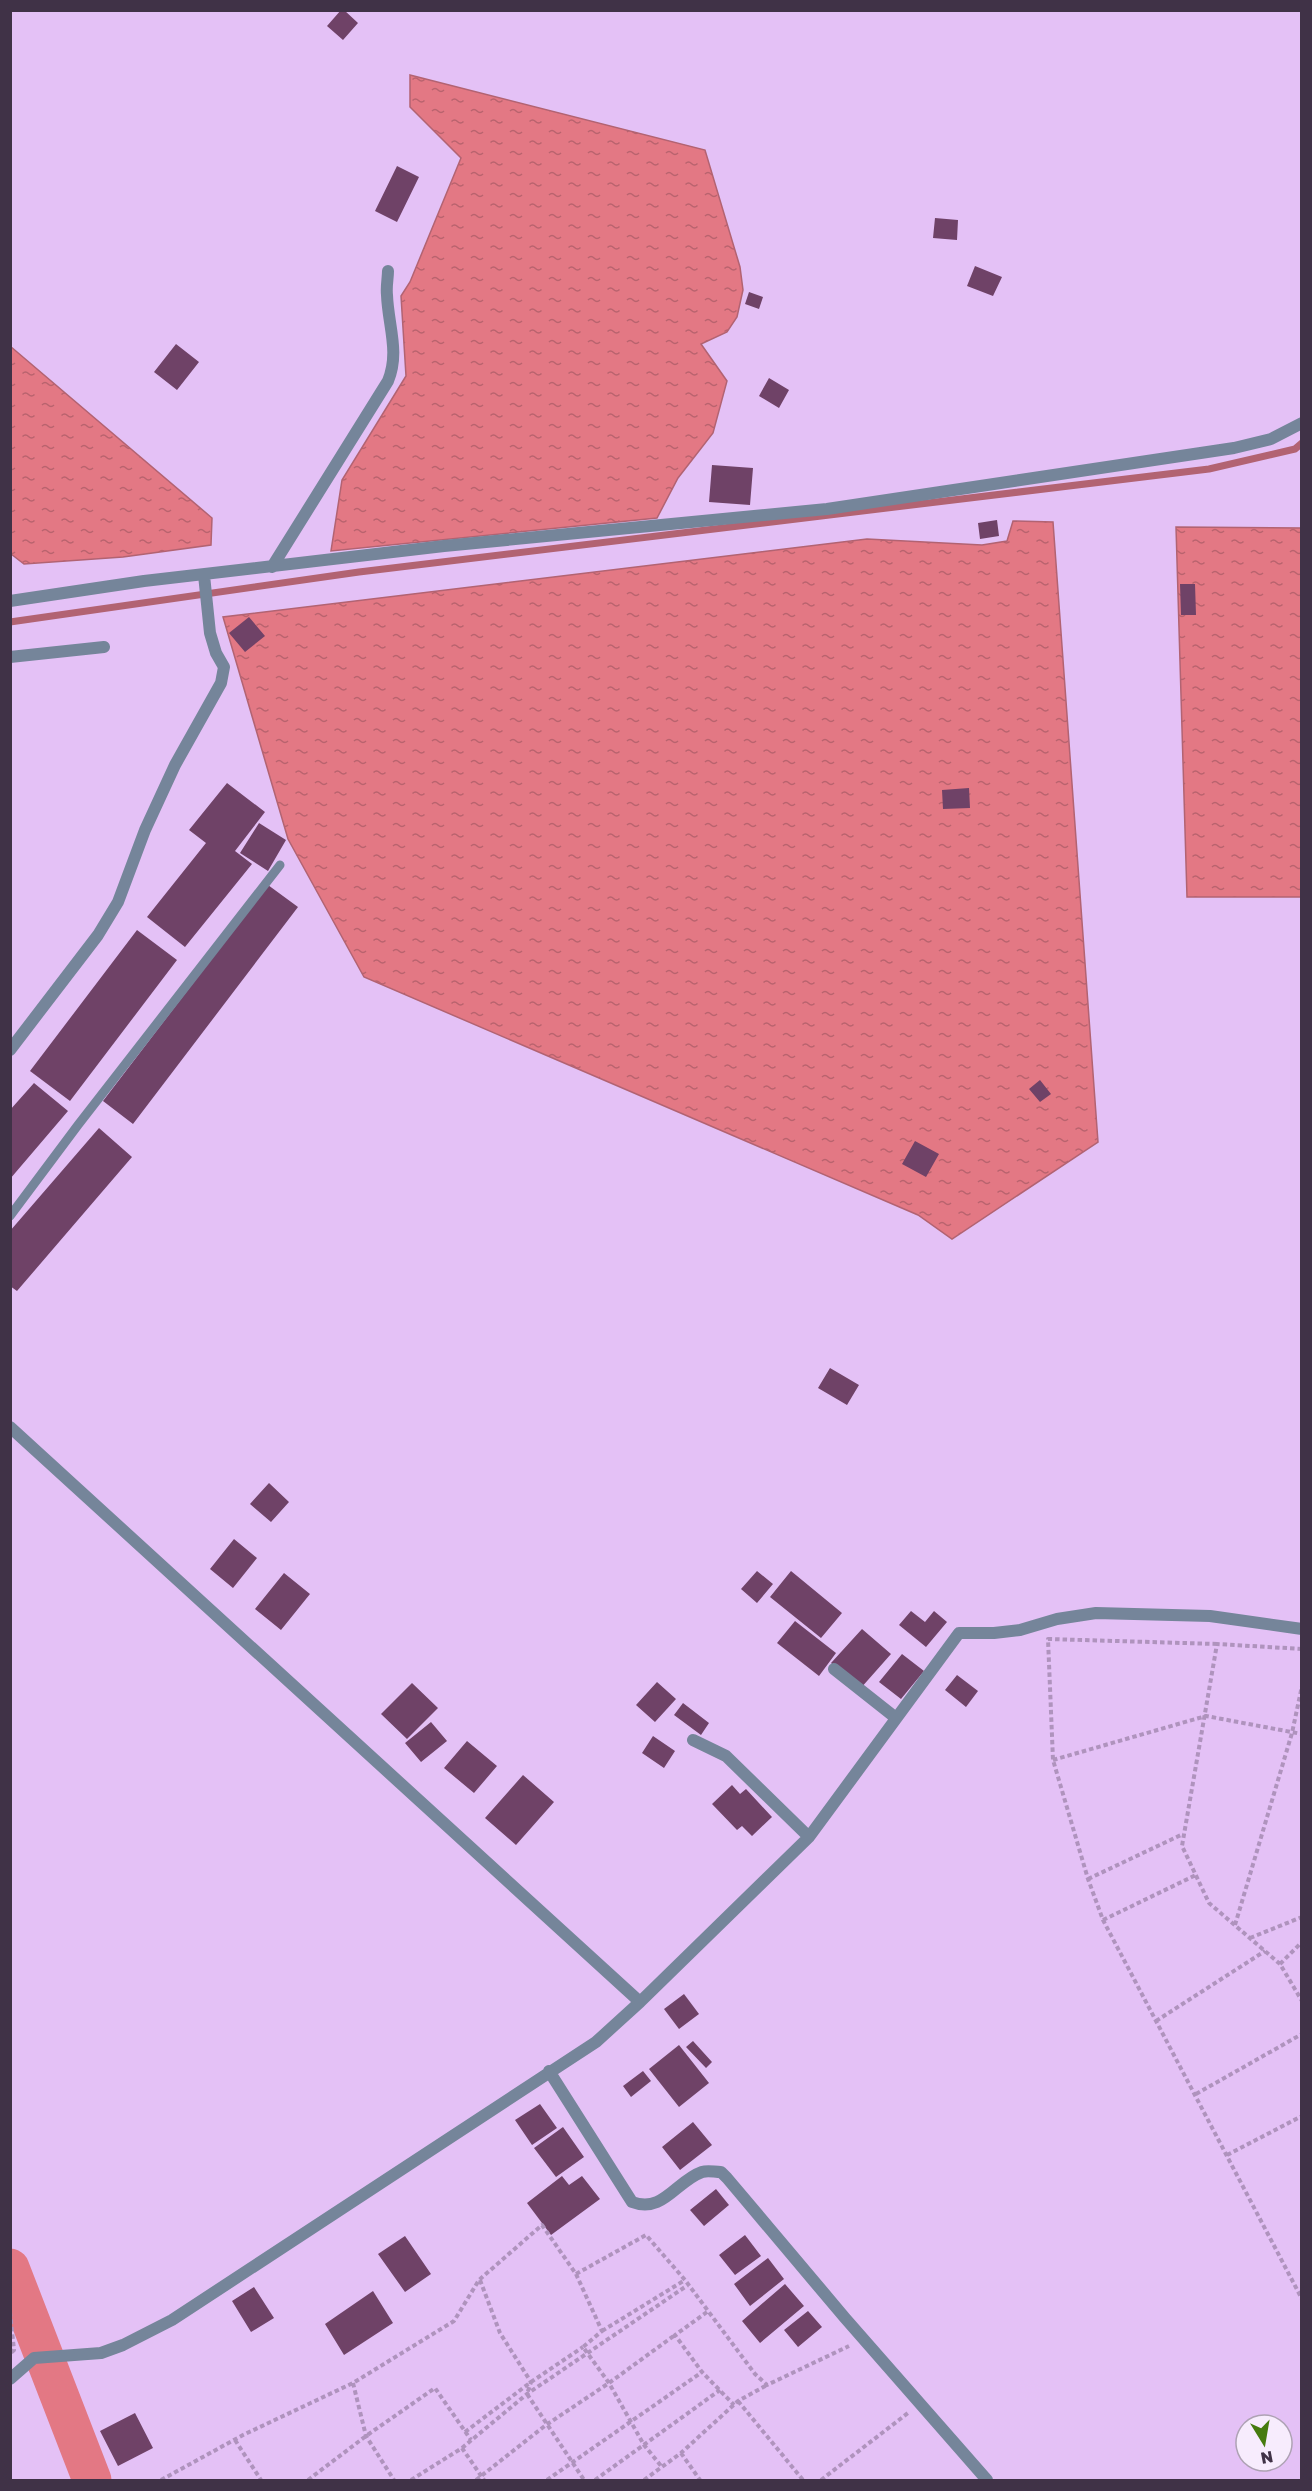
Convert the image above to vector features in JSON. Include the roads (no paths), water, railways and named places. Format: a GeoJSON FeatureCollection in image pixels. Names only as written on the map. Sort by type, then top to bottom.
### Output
{"type":"FeatureCollection","features":[{"type":"Feature","properties":{"kind":"street"},"geometry":{"type":"LineString","coordinates":[[272,567],[388,381],[394,366],[386,293],[388,270]]}},
{"type":"Feature","properties":{"kind":"street"},"geometry":{"type":"LineString","coordinates":[[10,601],[144,581],[205,581],[272,567],[444,546],[827,509],[1234,448],[1270,439],[1302,423]]}},
{"type":"Feature","properties":{"kind":"street"},"geometry":{"type":"LineString","coordinates":[[10,1050],[98,935],[118,902],[145,830],[175,765],[221,683],[224,668],[210,633],[205,581]]}},
{"type":"Feature","properties":{"kind":"street"},"geometry":{"type":"LineString","coordinates":[[10,657],[104,647]]}},
{"type":"Feature","properties":{"kind":"street"},"geometry":{"type":"LineString","coordinates":[[10,1427],[640,2002]]}},
{"type":"Feature","properties":{"kind":"street"},"geometry":{"type":"LineString","coordinates":[[10,2379],[34,2358],[101,2353],[132,2341],[172,2320],[596,2042],[809,1838],[959,1633],[1020,1630],[1057,1619],[1096,1613],[1210,1616],[1302,1629]]}},
{"type":"Feature","properties":{"kind":"street"},"geometry":{"type":"LineString","coordinates":[[834,1669],[896,1718]]}},
{"type":"Feature","properties":{"kind":"street"},"geometry":{"type":"LineString","coordinates":[[693,1740],[726,1756],[809,1838]]}},
{"type":"Feature","properties":{"kind":"street"},"geometry":{"type":"LineString","coordinates":[[549,2072],[633,2202],[644,2206],[654,2204],[701,2173],[721,2172],[987,2481]]}},
{"type":"Feature","properties":{"kind":"lane"},"geometry":{"type":"LineString","coordinates":[[10,1216],[280,865]]}},
{"type":"Feature","properties":{"kind":"water"},"geometry":{"type":"Polygon","coordinates":[[[410,75],[705,150],[740,267],[743,290],[737,317],[727,332],[701,344],[727,381],[713,433],[678,478],[657,518],[331,551],[342,480],[406,376],[401,296],[410,282],[461,158],[410,107],[410,75]]]}},
{"type":"Feature","properties":{"kind":"water"},"geometry":{"type":"Polygon","coordinates":[[[10,346],[212,518],[211,545],[123,557],[24,564],[11,554],[10,346]]]}},
{"type":"Feature","properties":{"kind":"water"},"geometry":{"type":"Polygon","coordinates":[[[1013,521],[1053,522],[1098,1142],[952,1239],[918,1215],[364,977],[288,839],[223,617],[867,539],[982,545],[1007,541],[1013,521]]]}},
{"type":"Feature","properties":{"kind":"water"},"geometry":{"type":"Polygon","coordinates":[[[1176,527],[1301,528],[1301,897],[1187,897],[1176,527]]]}},
{"type":"Feature","properties":{"kind":"waterway"},"geometry":{"type":"LineString","coordinates":[[10,622],[359,572],[1209,469],[1295,449],[1302,443]]}},
{"type":"Feature","properties":{"kind":"waterway"},"geometry":{"type":"LineString","coordinates":[[10,2268],[92,2480]]}}]}
